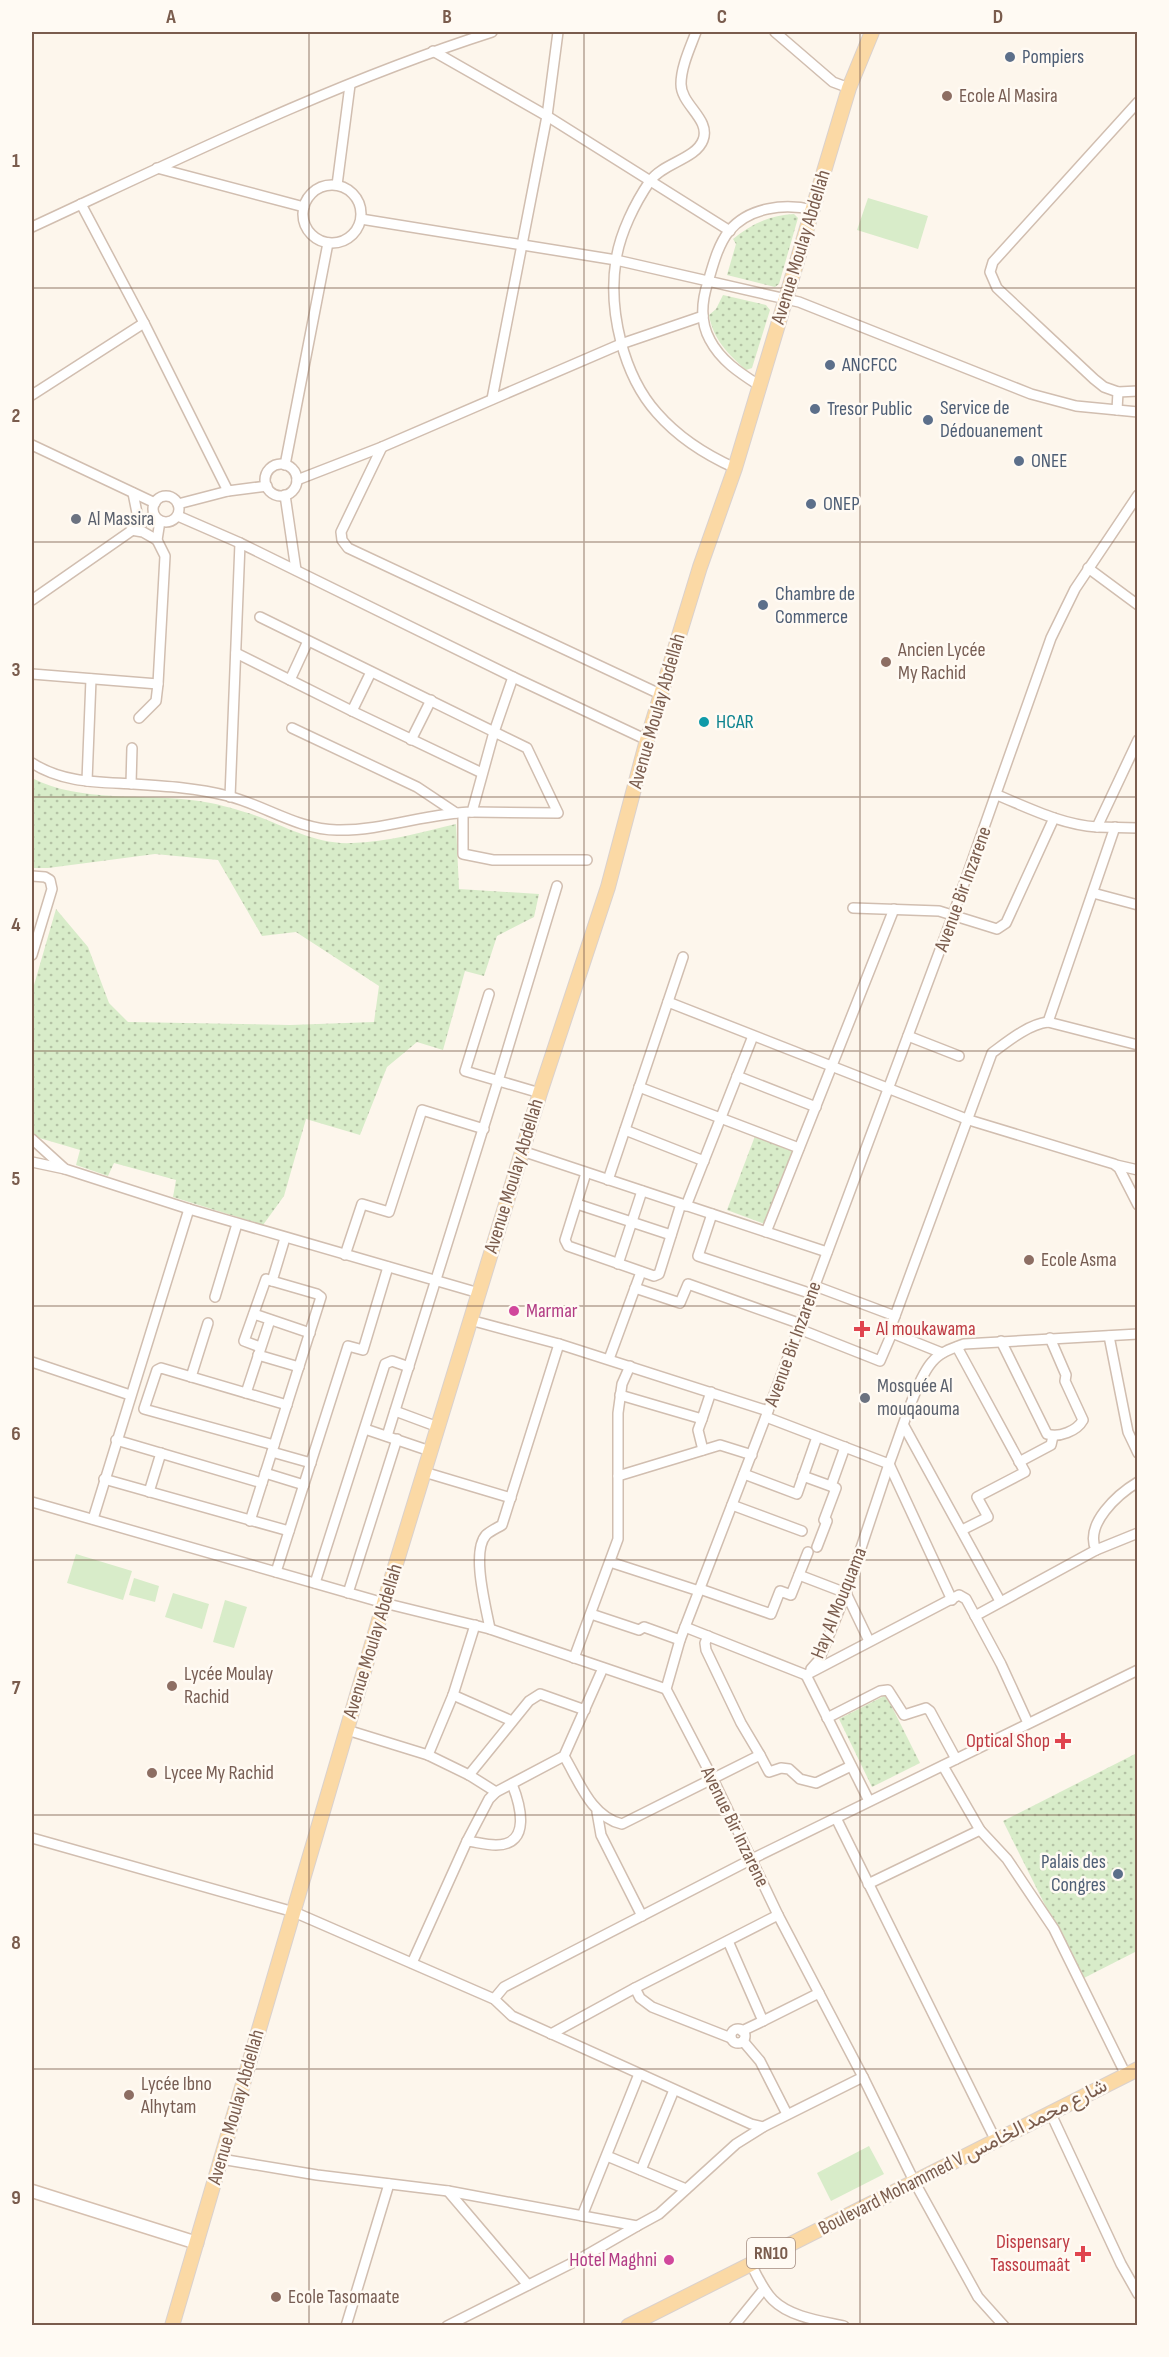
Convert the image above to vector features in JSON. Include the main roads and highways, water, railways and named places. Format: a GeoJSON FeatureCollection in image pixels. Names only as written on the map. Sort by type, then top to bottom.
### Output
{"type":"FeatureCollection","features":[{"type":"Feature","properties":{"kind":"main road","name":"Avenue Moulay Abdellah"},"geometry":{"type":"LineString","coordinates":[[172,2325],[384,1603],[478,1293],[540,1093],[608,887],[647,740],[700,567],[735,468],[849,88],[872,32]]}},
{"type":"Feature","properties":{"kind":"main road","name":"Boulevard Mohammed V شارع محمد الخامس"},"geometry":{"type":"LineString","coordinates":[[628,2325],[1132,2072]]}},
{"type":"Feature","properties":{"kind":"place","name":"Pompiers"},"geometry":{"type":"Point","coordinates":[1010,57]}},
{"type":"Feature","properties":{"kind":"place","name":"Ecole Al Masira"},"geometry":{"type":"Point","coordinates":[947,96]}},
{"type":"Feature","properties":{"kind":"place","name":"ANCFCC"},"geometry":{"type":"Point","coordinates":[830,365]}},
{"type":"Feature","properties":{"kind":"place","name":"Tresor Public"},"geometry":{"type":"Point","coordinates":[815,409]}},
{"type":"Feature","properties":{"kind":"place","name":"Service de Dédouanement"},"geometry":{"type":"Point","coordinates":[928,420]}},
{"type":"Feature","properties":{"kind":"place","name":"ONEE"},"geometry":{"type":"Point","coordinates":[1019,461]}},
{"type":"Feature","properties":{"kind":"place","name":"ONEP"},"geometry":{"type":"Point","coordinates":[811,504]}},
{"type":"Feature","properties":{"kind":"place","name":"Al Massira"},"geometry":{"type":"Point","coordinates":[76,519]}},
{"type":"Feature","properties":{"kind":"place","name":"Chambre de Commerce"},"geometry":{"type":"Point","coordinates":[763,605]}},
{"type":"Feature","properties":{"kind":"place","name":"Ancien Lycée My Rachid"},"geometry":{"type":"Point","coordinates":[886,662]}},
{"type":"Feature","properties":{"kind":"place","name":"HCAR"},"geometry":{"type":"Point","coordinates":[704,722]}},
{"type":"Feature","properties":{"kind":"place","name":"Ecole Asma"},"geometry":{"type":"Point","coordinates":[1029,1260]}},
{"type":"Feature","properties":{"kind":"place","name":"Marmar"},"geometry":{"type":"Point","coordinates":[514,1311]}},
{"type":"Feature","properties":{"kind":"place","name":"Al moukawama"},"geometry":{"type":"Point","coordinates":[862,1329]}},
{"type":"Feature","properties":{"kind":"place","name":"Mosquée Al mouqaouma"},"geometry":{"type":"Point","coordinates":[865,1398]}},
{"type":"Feature","properties":{"kind":"place","name":"Lycée Moulay Rachid"},"geometry":{"type":"Point","coordinates":[172,1686]}},
{"type":"Feature","properties":{"kind":"place","name":"Optical Shop"},"geometry":{"type":"Point","coordinates":[1063,1741]}},
{"type":"Feature","properties":{"kind":"place","name":"Lycee My Rachid"},"geometry":{"type":"Point","coordinates":[152,1773]}},
{"type":"Feature","properties":{"kind":"place","name":"Palais des Congres"},"geometry":{"type":"Point","coordinates":[1118,1874]}},
{"type":"Feature","properties":{"kind":"place","name":"Lycée Ibno Alhytam"},"geometry":{"type":"Point","coordinates":[129,2095]}},
{"type":"Feature","properties":{"kind":"place","name":"Dispensary Tassoumaât"},"geometry":{"type":"Point","coordinates":[1083,2254]}},
{"type":"Feature","properties":{"kind":"place","name":"Hotel Maghni"},"geometry":{"type":"Point","coordinates":[669,2260]}},
{"type":"Feature","properties":{"kind":"place","name":"Ecole Tasomaate"},"geometry":{"type":"Point","coordinates":[276,2297]}}]}
